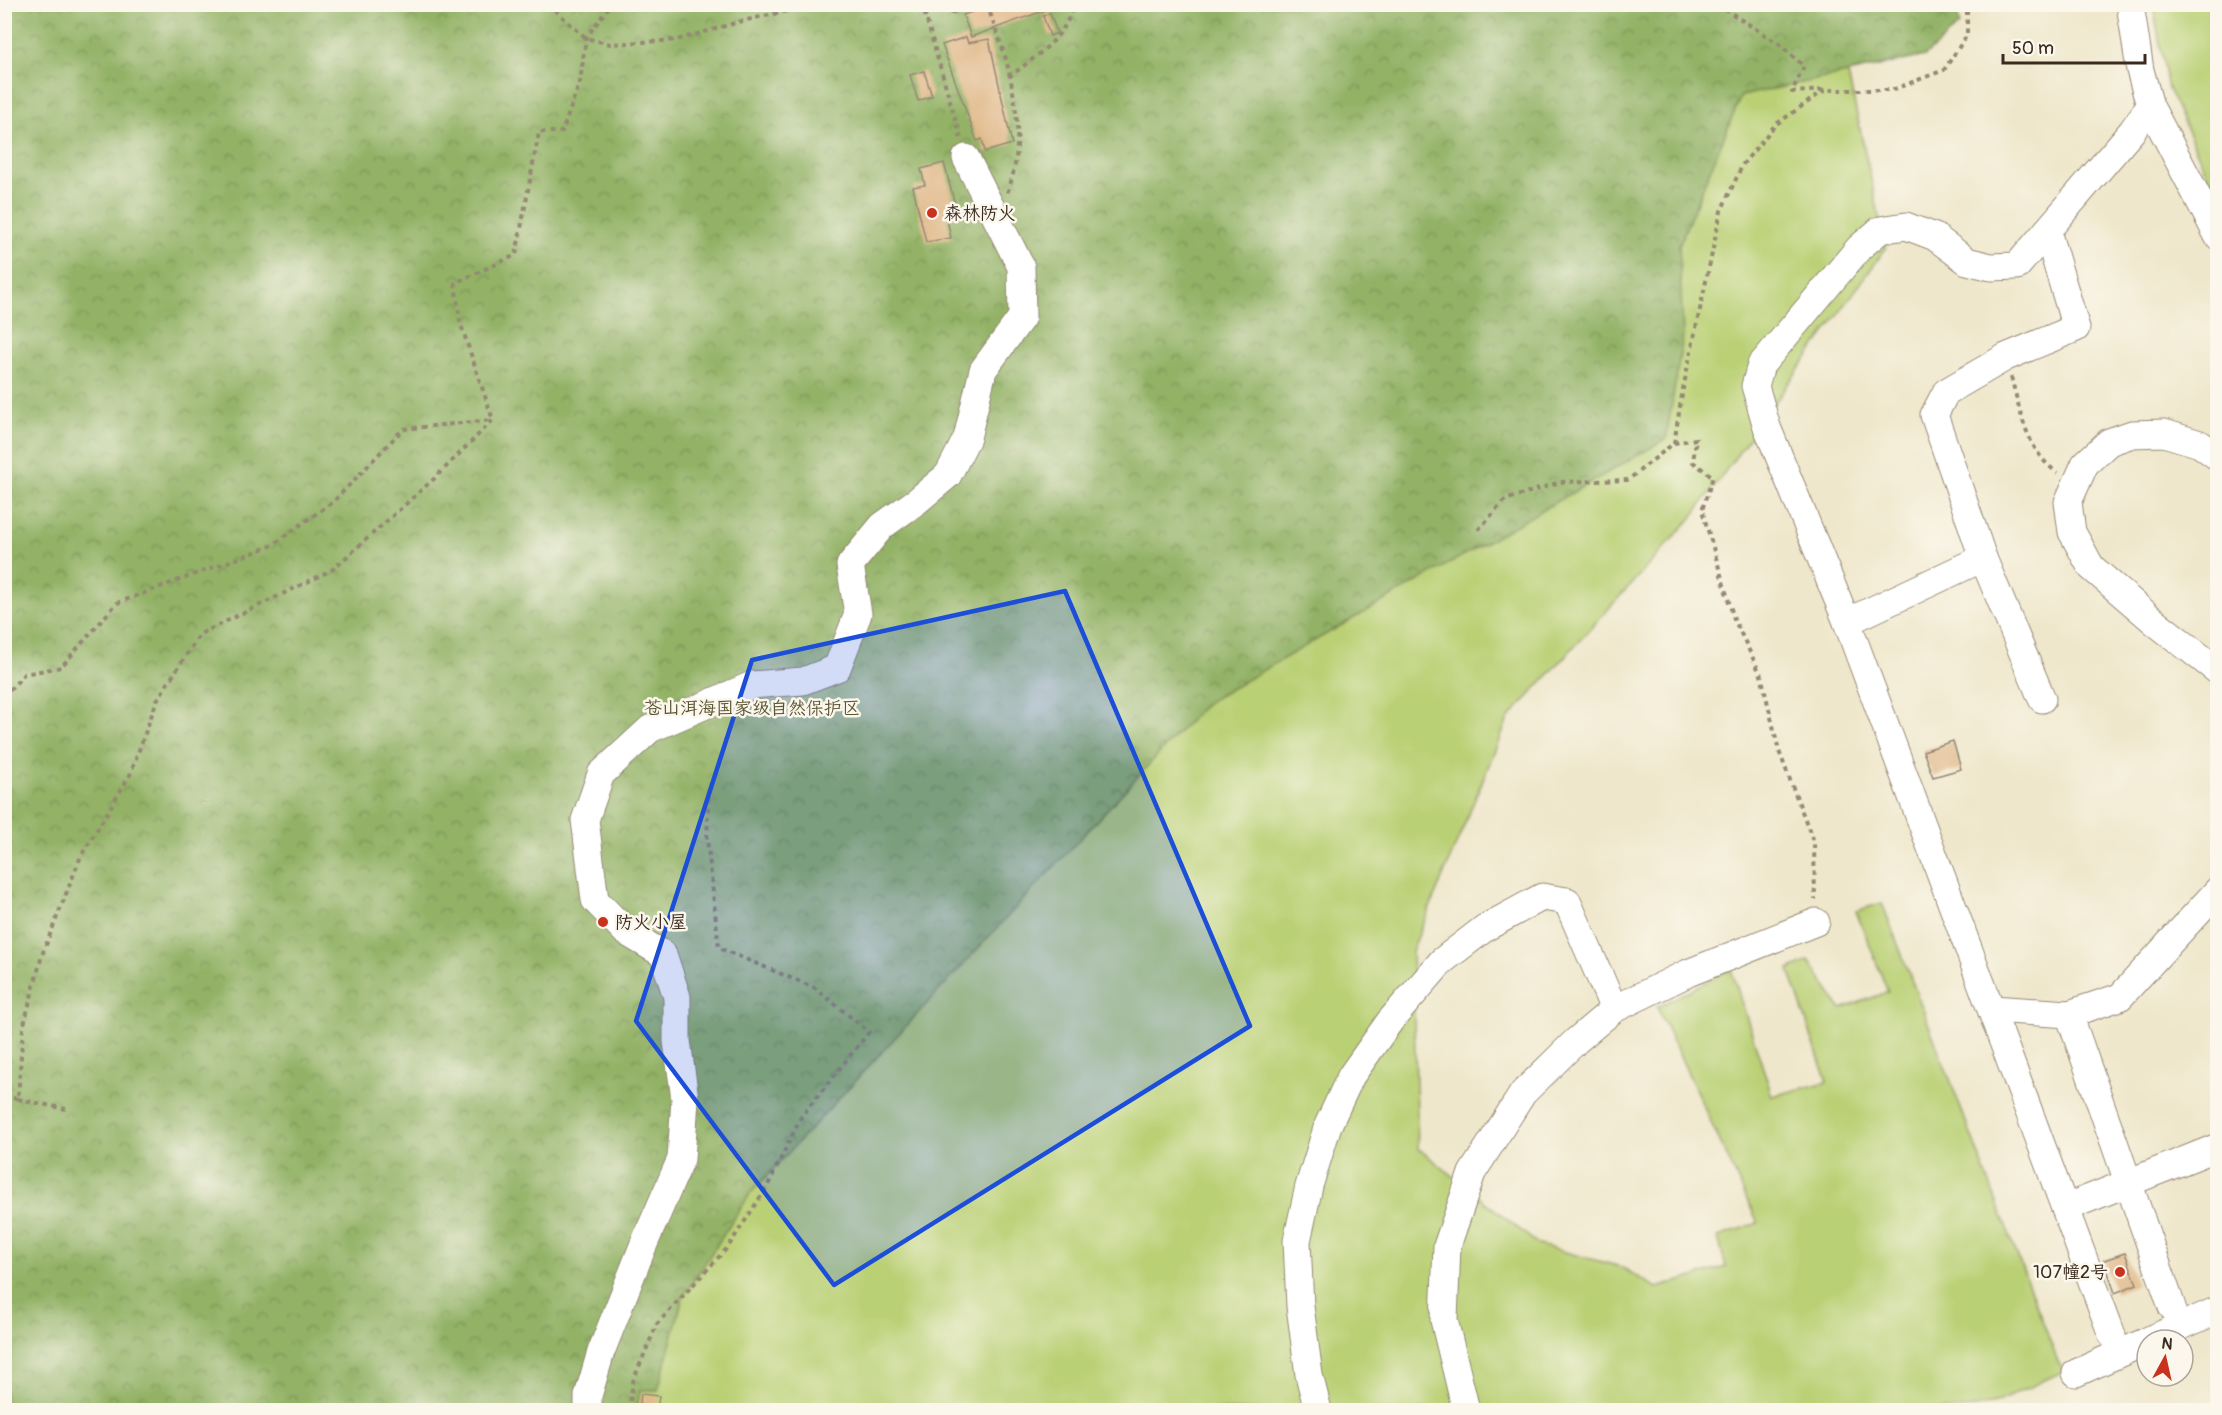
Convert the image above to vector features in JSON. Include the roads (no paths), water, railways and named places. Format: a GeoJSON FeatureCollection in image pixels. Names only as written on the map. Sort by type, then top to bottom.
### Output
{"type":"FeatureCollection","features":[{"type":"Feature","properties":{"kind":"street"},"geometry":{"type":"LineString","coordinates":[[2130,4],[2140,70],[2150,106],[2217,236]]}},
{"type":"Feature","properties":{"kind":"street"},"geometry":{"type":"LineString","coordinates":[[2112,1335],[1847,622],[1767,428],[1755,386],[1761,365],[1859,248],[1880,230],[1906,226],[1935,237],[1967,261],[1991,267],[2017,266],[2133,131],[2150,106]]}},
{"type":"Feature","properties":{"kind":"street"},"geometry":{"type":"LineString","coordinates":[[588,1410],[588,1396],[601,1352],[643,1246],[681,1160],[685,1099],[677,1041],[677,997],[663,954],[626,932],[595,900],[585,820],[601,774],[650,729],[752,686],[803,681],[837,668],[858,614],[850,565],[882,526],[918,501],[948,475],[967,438],[983,369],[1022,317],[1021,267],[966,158]]}},
{"type":"Feature","properties":{"kind":"street"},"geometry":{"type":"LineString","coordinates":[[2042,699],[1983,558],[1934,415],[1946,392],[2006,357],[2076,328],[2047,231]]}},
{"type":"Feature","properties":{"kind":"street"},"geometry":{"type":"LineString","coordinates":[[2217,457],[2200,444],[2164,433],[2132,434],[2109,442],[2085,464],[2068,502],[2072,532],[2091,567],[2217,672]]}},
{"type":"Feature","properties":{"kind":"street"},"geometry":{"type":"LineString","coordinates":[[1847,622],[1983,558]]}},
{"type":"Feature","properties":{"kind":"street"},"geometry":{"type":"LineString","coordinates":[[1992,1009],[2069,1014],[2120,997],[2217,890]]}},
{"type":"Feature","properties":{"kind":"street"},"geometry":{"type":"LineString","coordinates":[[1318,1410],[1309,1375],[1300,1306],[1297,1241],[1309,1186],[1328,1125],[1351,1076],[1390,1021],[1442,961],[1485,928],[1542,897],[1568,901],[1614,1009]]}},
{"type":"Feature","properties":{"kind":"street"},"geometry":{"type":"LineString","coordinates":[[1466,1410],[1444,1320],[1447,1246],[1472,1173],[1523,1093],[1576,1041],[1614,1009],[1688,973],[1816,922]]}},
{"type":"Feature","properties":{"kind":"street"},"geometry":{"type":"LineString","coordinates":[[2069,1014],[2130,1182],[2172,1307]]}},
{"type":"Feature","properties":{"kind":"street"},"geometry":{"type":"LineString","coordinates":[[2066,1208],[2217,1147]]}},
{"type":"Feature","properties":{"kind":"street"},"geometry":{"type":"LineString","coordinates":[[2176,1328],[2217,1310]]}},
{"type":"Feature","properties":{"kind":"street"},"geometry":{"type":"LineString","coordinates":[[2076,1372],[2135,1346]]}},
{"type":"Feature","properties":{"kind":"place","name":"森林防火"},"geometry":{"type":"Point","coordinates":[932,213]}},
{"type":"Feature","properties":{"kind":"place","name":"防火小屋"},"geometry":{"type":"Point","coordinates":[603,922]}},
{"type":"Feature","properties":{"kind":"place","name":"107幢2号"},"geometry":{"type":"Point","coordinates":[2120,1272]}},
{"type":"Feature","properties":{"kind":"park label","name":"苍山洱海国家级自然保护区"},"geometry":{"type":"Point","coordinates":[752,708]}}]}
